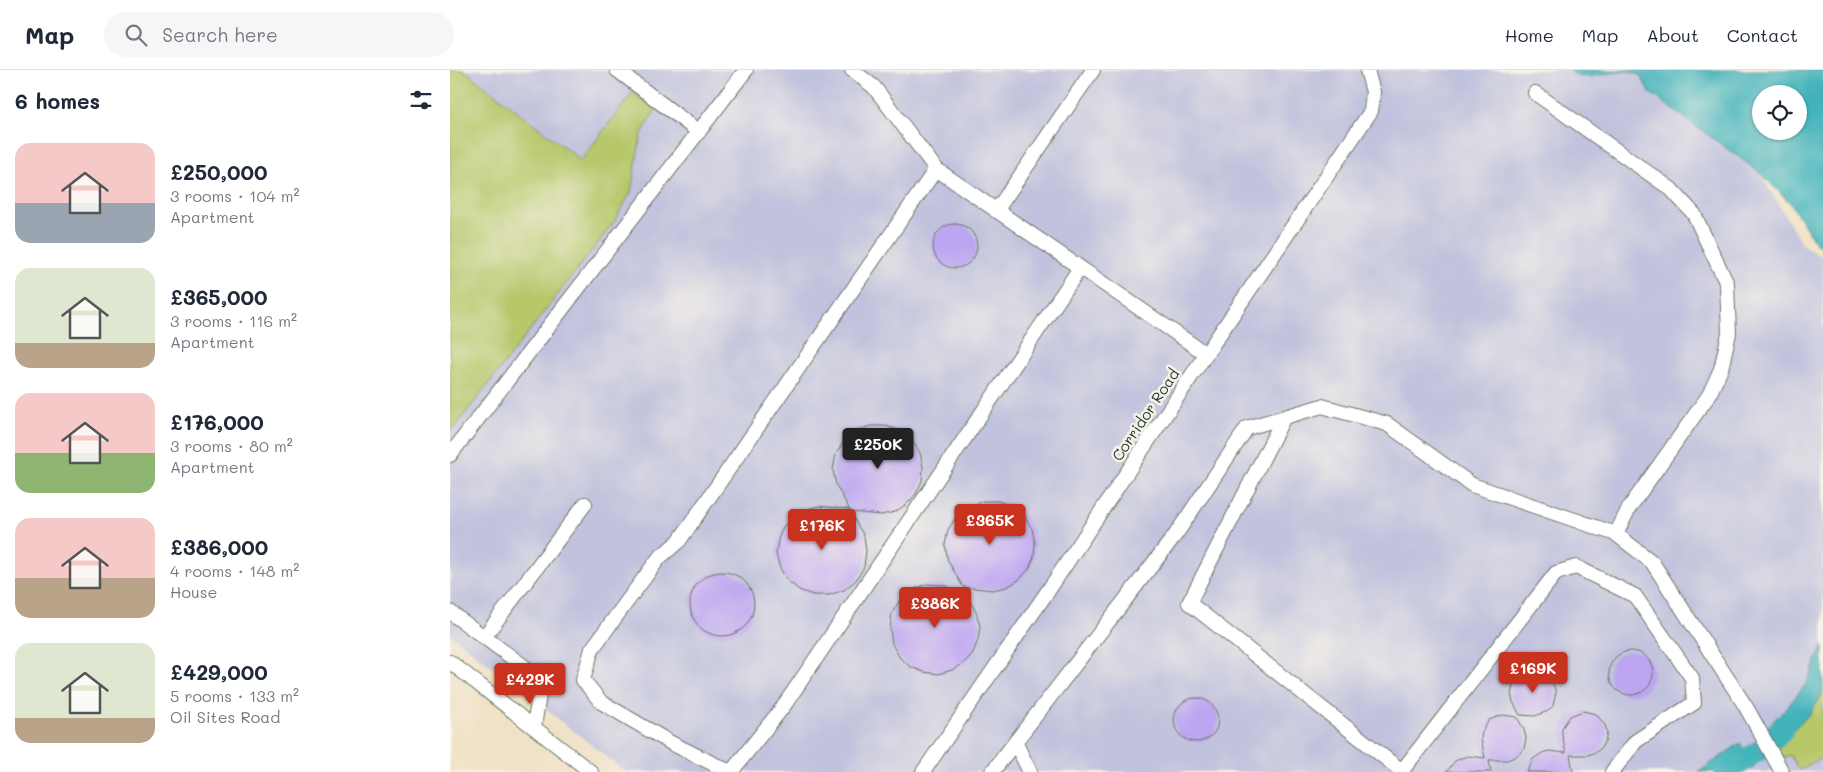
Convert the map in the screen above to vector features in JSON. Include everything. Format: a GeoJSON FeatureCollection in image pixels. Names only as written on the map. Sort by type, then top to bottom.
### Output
{"type":"FeatureCollection","features":[{"type":"Feature","properties":{"kind":"street"},"geometry":{"type":"LineString","coordinates":[[617,70],[699,132]]}},
{"type":"Feature","properties":{"kind":"street"},"geometry":{"type":"LineString","coordinates":[[450,455],[746,70]]}},
{"type":"Feature","properties":{"kind":"street"},"geometry":{"type":"LineString","coordinates":[[852,70],[874,87],[936,169],[1206,354]]}},
{"type":"Feature","properties":{"kind":"street"},"geometry":{"type":"LineString","coordinates":[[996,210],[1093,70]]}},
{"type":"Feature","properties":{"kind":"street","name":"Corridor Road"},"geometry":{"type":"LineString","coordinates":[[923,772],[1050,588],[1371,111],[1373,92],[1367,70]]}},
{"type":"Feature","properties":{"kind":"street"},"geometry":{"type":"LineString","coordinates":[[1535,93],[1671,189],[1694,214],[1710,244],[1727,284],[1729,333],[1721,369],[1709,395],[1629,508],[1616,534]]}},
{"type":"Feature","properties":{"kind":"street"},"geometry":{"type":"LineString","coordinates":[[936,169],[679,541],[659,558],[592,649],[583,680],[601,702],[671,743],[731,772],[783,707],[1080,268]]}},
{"type":"Feature","properties":{"kind":"street"},"geometry":{"type":"LineString","coordinates":[[992,772],[1176,534],[1247,428],[1322,406],[1387,424],[1472,485],[1616,534],[1652,562],[1746,707],[1782,772]]}},
{"type":"Feature","properties":{"kind":"street"},"geometry":{"type":"LineString","coordinates":[[1284,417],[1189,603],[1402,772],[1556,573],[1576,567],[1635,596],[1692,678],[1694,703],[1636,741],[1612,772]]}},
{"type":"Feature","properties":{"kind":"street"},"geometry":{"type":"LineString","coordinates":[[484,637],[585,504]]}},
{"type":"Feature","properties":{"kind":"street"},"geometry":{"type":"LineString","coordinates":[[450,612],[526,668],[540,695],[534,727]]}},
{"type":"Feature","properties":{"kind":"street"},"geometry":{"type":"LineString","coordinates":[[450,662],[591,772]]}},
{"type":"Feature","properties":{"kind":"street"},"geometry":{"type":"LineString","coordinates":[[1015,742],[1030,772]]}},
{"type":"Feature","properties":{"kind":"shaded area"},"geometry":{"type":"Polygon","coordinates":[[[450,70],[1569,70],[1577,76],[1585,77],[1628,71],[1641,76],[1650,93],[1759,172],[1803,245],[1823,257],[1823,772],[626,772],[450,634],[450,70]]]}},
{"type":"Feature","properties":{"kind":"green space"},"geometry":{"type":"Polygon","coordinates":[[[450,70],[464,70],[581,160],[633,92],[656,109],[641,135],[631,192],[614,222],[454,428],[450,430],[450,70]]]}},
{"type":"Feature","properties":{"kind":"green space"},"geometry":{"type":"Polygon","coordinates":[[[1823,691],[1823,757],[1799,770],[1790,755],[1782,758],[1774,747],[1809,714],[1823,691]]]}},
{"type":"Feature","properties":{"kind":"water"},"geometry":{"type":"Polygon","coordinates":[[[1569,70],[1823,70],[1823,247],[1816,244],[1791,204],[1759,172],[1649,92],[1641,76],[1628,71],[1585,77],[1577,76],[1569,70]]]}},
{"type":"Feature","properties":{"kind":"water"},"geometry":{"type":"Polygon","coordinates":[[[1823,645],[1823,691],[1810,714],[1774,747],[1765,730],[1806,684],[1823,645]]]}},
{"type":"Feature","properties":{"kind":"water"},"geometry":{"type":"Polygon","coordinates":[[[1740,743],[1754,768],[1741,772],[1699,772],[1740,743]]]}},
{"type":"Feature","properties":{"kind":"building"},"geometry":{"type":"Polygon","coordinates":[[[959,224],[971,230],[976,237],[976,255],[971,262],[964,267],[951,268],[943,265],[936,258],[933,242],[936,234],[943,227],[959,224]]]}},
{"type":"Feature","properties":{"kind":"building"},"geometry":{"type":"Polygon","coordinates":[[[870,426],[886,426],[901,431],[913,441],[920,453],[923,467],[922,481],[916,494],[907,504],[895,512],[881,515],[851,512],[836,485],[833,470],[836,454],[844,441],[856,431],[870,426]]]}},
{"type":"Feature","properties":{"kind":"building"},"geometry":{"type":"Polygon","coordinates":[[[983,501],[998,501],[1013,507],[1025,517],[1032,529],[1035,543],[1034,557],[1029,569],[1019,580],[1007,587],[993,590],[963,587],[948,561],[945,545],[948,530],[956,517],[968,507],[983,501]]]}},
{"type":"Feature","properties":{"kind":"building"},"geometry":{"type":"Polygon","coordinates":[[[818,506],[848,509],[864,536],[866,551],[864,567],[856,580],[844,590],[829,595],[813,595],[799,590],[787,580],[780,568],[776,554],[778,540],[783,527],[792,517],[804,510],[818,506]]]}},
{"type":"Feature","properties":{"kind":"building"},"geometry":{"type":"Polygon","coordinates":[[[722,572],[740,577],[745,581],[749,586],[754,604],[749,622],[745,627],[740,631],[722,636],[704,631],[699,627],[695,622],[690,604],[695,586],[699,581],[704,577],[722,572]]]}},
{"type":"Feature","properties":{"kind":"building"},"geometry":{"type":"Polygon","coordinates":[[[927,584],[943,585],[965,593],[976,612],[980,626],[978,640],[973,653],[964,663],[952,670],[938,674],[924,672],[911,667],[900,658],[892,644],[890,629],[892,613],[900,600],[912,590],[927,584]]]}},
{"type":"Feature","properties":{"kind":"building"},"geometry":{"type":"Polygon","coordinates":[[[1635,651],[1647,657],[1652,664],[1652,682],[1647,689],[1640,694],[1627,695],[1619,692],[1612,685],[1609,669],[1612,661],[1619,654],[1635,651]]]}},
{"type":"Feature","properties":{"kind":"building"},"geometry":{"type":"Polygon","coordinates":[[[1530,672],[1545,674],[1551,679],[1556,692],[1553,706],[1548,711],[1535,716],[1520,715],[1511,694],[1517,679],[1523,674],[1530,672]]]}},
{"type":"Feature","properties":{"kind":"building"},"geometry":{"type":"Polygon","coordinates":[[[1200,698],[1212,704],[1217,711],[1217,729],[1212,736],[1205,741],[1192,742],[1184,739],[1177,732],[1174,716],[1177,708],[1184,701],[1200,698]]]}},
{"type":"Feature","properties":{"kind":"building"},"geometry":{"type":"Polygon","coordinates":[[[1583,711],[1596,714],[1605,725],[1607,733],[1601,748],[1588,755],[1570,755],[1573,772],[1527,772],[1533,759],[1542,753],[1549,751],[1566,753],[1562,728],[1570,716],[1583,711]]]}},
{"type":"Feature","properties":{"kind":"building"},"geometry":{"type":"Polygon","coordinates":[[[1502,715],[1517,717],[1526,738],[1524,749],[1515,757],[1507,760],[1489,760],[1491,772],[1446,772],[1455,761],[1461,758],[1468,756],[1485,758],[1481,739],[1482,732],[1489,720],[1502,715]]]}},
{"type":"Feature","properties":{"kind":"waterway"},"geometry":{"type":"LineString","coordinates":[[1725,772],[1768,745],[1783,730]]}}]}
